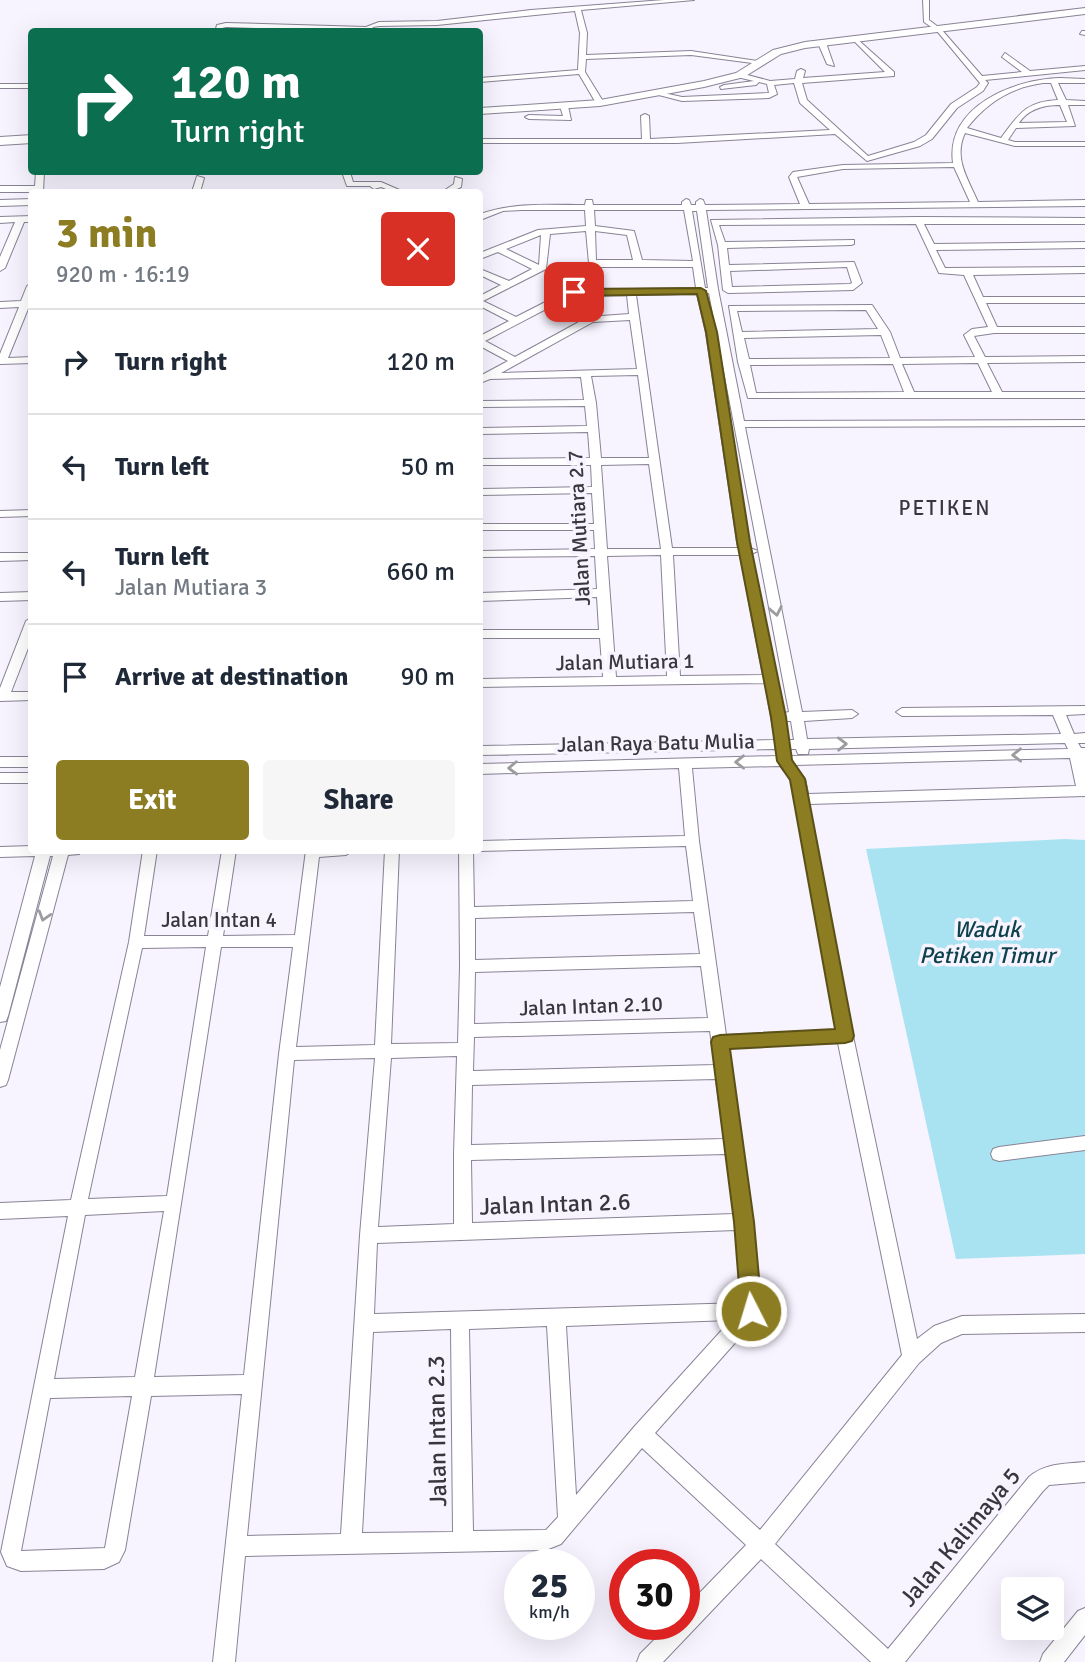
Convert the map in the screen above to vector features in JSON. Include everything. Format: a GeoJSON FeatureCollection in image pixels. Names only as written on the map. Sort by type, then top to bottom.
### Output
{"type":"FeatureCollection","features":[{"type":"Feature","properties":{"kind":"main road"},"geometry":{"type":"LineString","coordinates":[[483,111],[600,103],[655,93],[740,75],[787,48],[1083,13]]}},
{"type":"Feature","properties":{"kind":"main road"},"geometry":{"type":"LineString","coordinates":[[0,141],[28,139]]}},
{"type":"Feature","properties":{"kind":"street"},"geometry":{"type":"LineString","coordinates":[[372,28],[379,24],[437,23],[653,1],[691,0]]}},
{"type":"Feature","properties":{"kind":"street"},"geometry":{"type":"LineString","coordinates":[[867,159],[917,144],[929,137],[954,106],[980,89],[984,83],[939,30],[926,21],[926,0]]}},
{"type":"Feature","properties":{"kind":"street"},"geometry":{"type":"LineString","coordinates":[[577,8],[584,26],[586,47],[581,72],[600,103]]}},
{"type":"Feature","properties":{"kind":"street"},"geometry":{"type":"LineString","coordinates":[[219,28],[224,25],[310,28]]}},
{"type":"Feature","properties":{"kind":"street"},"geometry":{"type":"LineString","coordinates":[[724,87],[891,74],[856,40]]}},
{"type":"Feature","properties":{"kind":"street"},"geometry":{"type":"LineString","coordinates":[[822,43],[831,64]]}},
{"type":"Feature","properties":{"kind":"street"},"geometry":{"type":"LineString","coordinates":[[583,57],[691,53],[761,62]]}},
{"type":"Feature","properties":{"kind":"street"},"geometry":{"type":"LineString","coordinates":[[1004,55],[1028,73]]}},
{"type":"Feature","properties":{"kind":"street"},"geometry":{"type":"LineString","coordinates":[[981,78],[1085,68]]}},
{"type":"Feature","properties":{"kind":"street"},"geometry":{"type":"LineString","coordinates":[[800,71],[797,83],[801,98],[874,166]]}},
{"type":"Feature","properties":{"kind":"street"},"geometry":{"type":"LineString","coordinates":[[483,80],[581,72]]}},
{"type":"Feature","properties":{"kind":"street"},"geometry":{"type":"LineString","coordinates":[[655,93],[682,99],[773,94],[765,83],[740,75]]}},
{"type":"Feature","properties":{"kind":"street"},"geometry":{"type":"LineString","coordinates":[[974,201],[957,165],[955,148],[964,130],[984,105],[1019,86],[1054,81],[1085,81]]}},
{"type":"Feature","properties":{"kind":"street"},"geometry":{"type":"LineString","coordinates":[[1014,126],[1072,123],[1054,81]]}},
{"type":"Feature","properties":{"kind":"street"},"geometry":{"type":"LineString","coordinates":[[0,86],[28,86]]}},
{"type":"Feature","properties":{"kind":"street"},"geometry":{"type":"LineString","coordinates":[[1003,141],[1019,117],[1038,104],[1085,103]]}},
{"type":"Feature","properties":{"kind":"street"},"geometry":{"type":"LineString","coordinates":[[529,117],[568,118],[564,106]]}},
{"type":"Feature","properties":{"kind":"street"},"geometry":{"type":"LineString","coordinates":[[645,116],[646,141]]}},
{"type":"Feature","properties":{"kind":"street"},"geometry":{"type":"LineString","coordinates":[[964,130],[1015,144],[1085,144]]}},
{"type":"Feature","properties":{"kind":"street"},"geometry":{"type":"LineString","coordinates":[[483,141],[717,140],[837,132]]}},
{"type":"Feature","properties":{"kind":"street"},"geometry":{"type":"LineString","coordinates":[[804,203],[793,177],[796,174],[829,168],[957,165]]}},
{"type":"Feature","properties":{"kind":"street"},"geometry":{"type":"LineString","coordinates":[[346,175],[351,184],[381,184],[393,189]]}},
{"type":"Feature","properties":{"kind":"street"},"geometry":{"type":"LineString","coordinates":[[197,189],[201,178]]}},
{"type":"Feature","properties":{"kind":"street"},"geometry":{"type":"LineString","coordinates":[[452,189],[458,186],[458,179]]}},
{"type":"Feature","properties":{"kind":"street"},"geometry":{"type":"LineString","coordinates":[[370,189],[381,184]]}},
{"type":"Feature","properties":{"kind":"street"},"geometry":{"type":"LineString","coordinates":[[0,189],[28,190]]}},
{"type":"Feature","properties":{"kind":"street"},"geometry":{"type":"LineString","coordinates":[[483,211],[504,204],[700,205],[1085,200]]}},
{"type":"Feature","properties":{"kind":"street"},"geometry":{"type":"LineString","coordinates":[[0,202],[28,202]]}},
{"type":"Feature","properties":{"kind":"street"},"geometry":{"type":"LineString","coordinates":[[483,217],[515,207],[589,204]]}},
{"type":"Feature","properties":{"kind":"street"},"geometry":{"type":"LineString","coordinates":[[589,204],[594,264],[697,264]]}},
{"type":"Feature","properties":{"kind":"street"},"geometry":{"type":"LineString","coordinates":[[687,204],[701,291],[711,332],[744,546],[779,717],[784,761],[798,779]]}},
{"type":"Feature","properties":{"kind":"street"},"geometry":{"type":"LineString","coordinates":[[700,205],[805,760],[798,779],[801,799],[845,1036],[912,1357]]}},
{"type":"Feature","properties":{"kind":"street"},"geometry":{"type":"LineString","coordinates":[[0,220],[28,219]]}},
{"type":"Feature","properties":{"kind":"street"},"geometry":{"type":"LineString","coordinates":[[0,268],[20,220]]}},
{"type":"Feature","properties":{"kind":"street"},"geometry":{"type":"LineString","coordinates":[[725,268],[851,264],[857,260],[842,220]]}},
{"type":"Feature","properties":{"kind":"street"},"geometry":{"type":"LineString","coordinates":[[918,220],[942,271],[1085,270]]}},
{"type":"Feature","properties":{"kind":"street"},"geometry":{"type":"LineString","coordinates":[[851,264],[857,283],[853,287],[728,290],[722,244],[714,222],[1085,221]]}},
{"type":"Feature","properties":{"kind":"street"},"geometry":{"type":"LineString","coordinates":[[483,299],[545,264],[546,232]]}},
{"type":"Feature","properties":{"kind":"street"},"geometry":{"type":"LineString","coordinates":[[483,255],[546,232],[631,233],[638,263]]}},
{"type":"Feature","properties":{"kind":"street"},"geometry":{"type":"LineString","coordinates":[[0,234],[14,234]]}},
{"type":"Feature","properties":{"kind":"street"},"geometry":{"type":"LineString","coordinates":[[722,244],[851,242]]}},
{"type":"Feature","properties":{"kind":"street"},"geometry":{"type":"LineString","coordinates":[[929,247],[1085,245]]}},
{"type":"Feature","properties":{"kind":"street"},"geometry":{"type":"LineString","coordinates":[[497,248],[538,268]]}},
{"type":"Feature","properties":{"kind":"street"},"geometry":{"type":"LineString","coordinates":[[967,272],[994,330]]}},
{"type":"Feature","properties":{"kind":"street"},"geometry":{"type":"LineString","coordinates":[[483,273],[508,284]]}},
{"type":"Feature","properties":{"kind":"street"},"geometry":{"type":"LineString","coordinates":[[483,339],[569,293],[714,290]]}},
{"type":"Feature","properties":{"kind":"street"},"geometry":{"type":"LineString","coordinates":[[631,292],[666,548],[674,681]]}},
{"type":"Feature","properties":{"kind":"street"},"geometry":{"type":"LineString","coordinates":[[2,358],[28,296]]}},
{"type":"Feature","properties":{"kind":"street"},"geometry":{"type":"LineString","coordinates":[[981,300],[1085,300]]}},
{"type":"Feature","properties":{"kind":"street"},"geometry":{"type":"LineString","coordinates":[[483,303],[516,321]]}},
{"type":"Feature","properties":{"kind":"street"},"geometry":{"type":"LineString","coordinates":[[0,305],[25,304]]}},
{"type":"Feature","properties":{"kind":"street"},"geometry":{"type":"LineString","coordinates":[[910,395],[885,332],[865,305],[732,307],[752,396],[1085,395]]}},
{"type":"Feature","properties":{"kind":"street"},"geometry":{"type":"LineString","coordinates":[[483,378],[594,318],[636,317]]}},
{"type":"Feature","properties":{"kind":"street"},"geometry":{"type":"LineString","coordinates":[[0,325],[28,328]]}},
{"type":"Feature","properties":{"kind":"street"},"geometry":{"type":"LineString","coordinates":[[998,395],[969,335],[975,331],[994,330],[1085,330]]}},
{"type":"Feature","properties":{"kind":"street"},"geometry":{"type":"LineString","coordinates":[[738,335],[885,332]]}},
{"type":"Feature","properties":{"kind":"street"},"geometry":{"type":"LineString","coordinates":[[483,343],[514,360]]}},
{"type":"Feature","properties":{"kind":"street"},"geometry":{"type":"LineString","coordinates":[[2,358],[28,355]]}},
{"type":"Feature","properties":{"kind":"street"},"geometry":{"type":"LineString","coordinates":[[2,358],[28,360]]}},
{"type":"Feature","properties":{"kind":"street"},"geometry":{"type":"LineString","coordinates":[[743,362],[1085,359]]}},
{"type":"Feature","properties":{"kind":"street"},"geometry":{"type":"LineString","coordinates":[[483,378],[585,372],[642,372]]}},
{"type":"Feature","properties":{"kind":"street","name":"Jalan Mutiara 2.7"},"geometry":{"type":"LineString","coordinates":[[585,372],[591,403],[596,462],[602,593],[610,681]]}},
{"type":"Feature","properties":{"kind":"street"},"geometry":{"type":"LineString","coordinates":[[483,404],[591,403]]}},
{"type":"Feature","properties":{"kind":"street"},"geometry":{"type":"LineString","coordinates":[[740,424],[1085,423]]}},
{"type":"Feature","properties":{"kind":"street"},"geometry":{"type":"LineString","coordinates":[[483,430],[592,429]]}},
{"type":"Feature","properties":{"kind":"street"},"geometry":{"type":"LineString","coordinates":[[483,462],[654,461]]}},
{"type":"Feature","properties":{"kind":"street"},"geometry":{"type":"LineString","coordinates":[[483,492],[596,490]]}},
{"type":"Feature","properties":{"kind":"street"},"geometry":{"type":"LineString","coordinates":[[0,514],[28,513]]}},
{"type":"Feature","properties":{"kind":"street"},"geometry":{"type":"LineString","coordinates":[[483,527],[598,527]]}},
{"type":"Feature","properties":{"kind":"street"},"geometry":{"type":"LineString","coordinates":[[483,549],[763,548]]}},
{"type":"Feature","properties":{"kind":"street"},"geometry":{"type":"LineString","coordinates":[[483,554],[600,549]]}},
{"type":"Feature","properties":{"kind":"street"},"geometry":{"type":"LineString","coordinates":[[0,557],[28,556]]}},
{"type":"Feature","properties":{"kind":"street"},"geometry":{"type":"LineString","coordinates":[[483,597],[602,593]]}},
{"type":"Feature","properties":{"kind":"street"},"geometry":{"type":"LineString","coordinates":[[0,597],[28,596]]}},
{"type":"Feature","properties":{"kind":"street"},"geometry":{"type":"LineString","coordinates":[[28,631],[1,697],[28,696]]}},
{"type":"Feature","properties":{"kind":"street"},"geometry":{"type":"LineString","coordinates":[[483,634],[605,634]]}},
{"type":"Feature","properties":{"kind":"street","name":"Jalan Mutiara 1"},"geometry":{"type":"LineString","coordinates":[[483,684],[771,679]]}},
{"type":"Feature","properties":{"kind":"street"},"geometry":{"type":"LineString","coordinates":[[801,799],[1084,791],[1080,753],[1057,710]]}},
{"type":"Feature","properties":{"kind":"street"},"geometry":{"type":"LineString","coordinates":[[902,712],[1085,710]]}},
{"type":"Feature","properties":{"kind":"street"},"geometry":{"type":"LineString","coordinates":[[779,717],[852,714]]}},
{"type":"Feature","properties":{"kind":"street"},"geometry":{"type":"LineString","coordinates":[[483,751],[1085,738]]}},
{"type":"Feature","properties":{"kind":"street","name":"Jalan Raya Batu Mulia"},"geometry":{"type":"LineString","coordinates":[[483,769],[1080,753]]}},
{"type":"Feature","properties":{"kind":"street"},"geometry":{"type":"LineString","coordinates":[[0,762],[28,762]]}},
{"type":"Feature","properties":{"kind":"street"},"geometry":{"type":"LineString","coordinates":[[236,1546],[546,1540],[559,1533],[640,1434],[751,1311],[744,1222],[692,841],[685,763]]}},
{"type":"Feature","properties":{"kind":"street"},"geometry":{"type":"LineString","coordinates":[[0,778],[28,778]]}},
{"type":"Feature","properties":{"kind":"street"},"geometry":{"type":"LineString","coordinates":[[483,846],[692,841]]}},
{"type":"Feature","properties":{"kind":"street"},"geometry":{"type":"LineString","coordinates":[[0,852],[28,851]]}},
{"type":"Feature","properties":{"kind":"street"},"geometry":{"type":"LineString","coordinates":[[0,1016],[3,993],[43,854]]}},
{"type":"Feature","properties":{"kind":"street"},"geometry":{"type":"LineString","coordinates":[[0,1080],[61,854]]}},
{"type":"Feature","properties":{"kind":"street"},"geometry":{"type":"LineString","coordinates":[[149,854],[136,942],[78,1207],[11,1552],[14,1559],[22,1561],[104,1559],[111,1555],[174,1203],[228,854]]}},
{"type":"Feature","properties":{"kind":"street"},"geometry":{"type":"LineString","coordinates":[[224,1662],[287,1054],[313,854]]}},
{"type":"Feature","properties":{"kind":"street"},"geometry":{"type":"LineString","coordinates":[[351,1543],[369,1235],[383,1053],[392,854]]}},
{"type":"Feature","properties":{"kind":"street"},"geometry":{"type":"LineString","coordinates":[[463,1231],[462,1153],[468,966],[466,854]]}},
{"type":"Feature","properties":{"kind":"street"},"geometry":{"type":"LineString","coordinates":[[466,913],[701,906]]}},
{"type":"Feature","properties":{"kind":"street","name":"Jalan Intan 4"},"geometry":{"type":"LineString","coordinates":[[136,942],[301,941]]}},
{"type":"Feature","properties":{"kind":"street"},"geometry":{"type":"LineString","coordinates":[[468,966],[709,960]]}},
{"type":"Feature","properties":{"kind":"street","name":"Jalan Intan 2.10"},"geometry":{"type":"LineString","coordinates":[[466,1031],[717,1024]]}},
{"type":"Feature","properties":{"kind":"street"},"geometry":{"type":"LineString","coordinates":[[720,1042],[845,1036]]}},
{"type":"Feature","properties":{"kind":"street"},"geometry":{"type":"LineString","coordinates":[[287,1054],[465,1049]]}},
{"type":"Feature","properties":{"kind":"street"},"geometry":{"type":"LineString","coordinates":[[466,1078],[724,1072]]}},
{"type":"Feature","properties":{"kind":"street"},"geometry":{"type":"LineString","coordinates":[[999,1154],[1085,1143]]}},
{"type":"Feature","properties":{"kind":"street"},"geometry":{"type":"LineString","coordinates":[[462,1153],[734,1146]]}},
{"type":"Feature","properties":{"kind":"street"},"geometry":{"type":"LineString","coordinates":[[0,1211],[174,1203]]}},
{"type":"Feature","properties":{"kind":"street","name":"Jalan Intan 2.6"},"geometry":{"type":"LineString","coordinates":[[369,1235],[744,1222]]}},
{"type":"Feature","properties":{"kind":"street"},"geometry":{"type":"LineString","coordinates":[[365,1323],[751,1311]]}},
{"type":"Feature","properties":{"kind":"street"},"geometry":{"type":"LineString","coordinates":[[556,1318],[568,1521]]}},
{"type":"Feature","properties":{"kind":"street","name":"Jalan Intan 2.3"},"geometry":{"type":"LineString","coordinates":[[460,1321],[463,1541]]}},
{"type":"Feature","properties":{"kind":"street"},"geometry":{"type":"LineString","coordinates":[[648,1662],[761,1545],[912,1357],[936,1334],[953,1326],[1085,1323]]}},
{"type":"Feature","properties":{"kind":"street"},"geometry":{"type":"LineString","coordinates":[[41,1389],[253,1384]]}},
{"type":"Feature","properties":{"kind":"street"},"geometry":{"type":"LineString","coordinates":[[640,1434],[889,1662]]}},
{"type":"Feature","properties":{"kind":"street","name":"Jalan Kalimaya 5"},"geometry":{"type":"LineString","coordinates":[[889,1662],[1035,1484],[1045,1476],[1085,1472]]}},
{"type":"Feature","properties":{"kind":"street"},"geometry":{"type":"LineString","coordinates":[[1051,1662],[1085,1618]]}},
{"type":"Feature","properties":{"kind":"water","name":"Waduk Petiken Timur"},"geometry":{"type":"Polygon","coordinates":[[[1085,840],[1085,1254],[956,1259],[866,849],[1085,840]]]}},
{"type":"Feature","properties":{"kind":"district","name":"PETIKEN"},"geometry":{"type":"Point","coordinates":[945,508]}},
{"type":"Feature","properties":{"kind":"route"},"geometry":{"type":"LineString","coordinates":[[574,292],[701,291],[711,332],[743,542],[779,717],[784,761],[798,779],[845,1036],[720,1042],[744,1222],[751,1311]]}}]}
